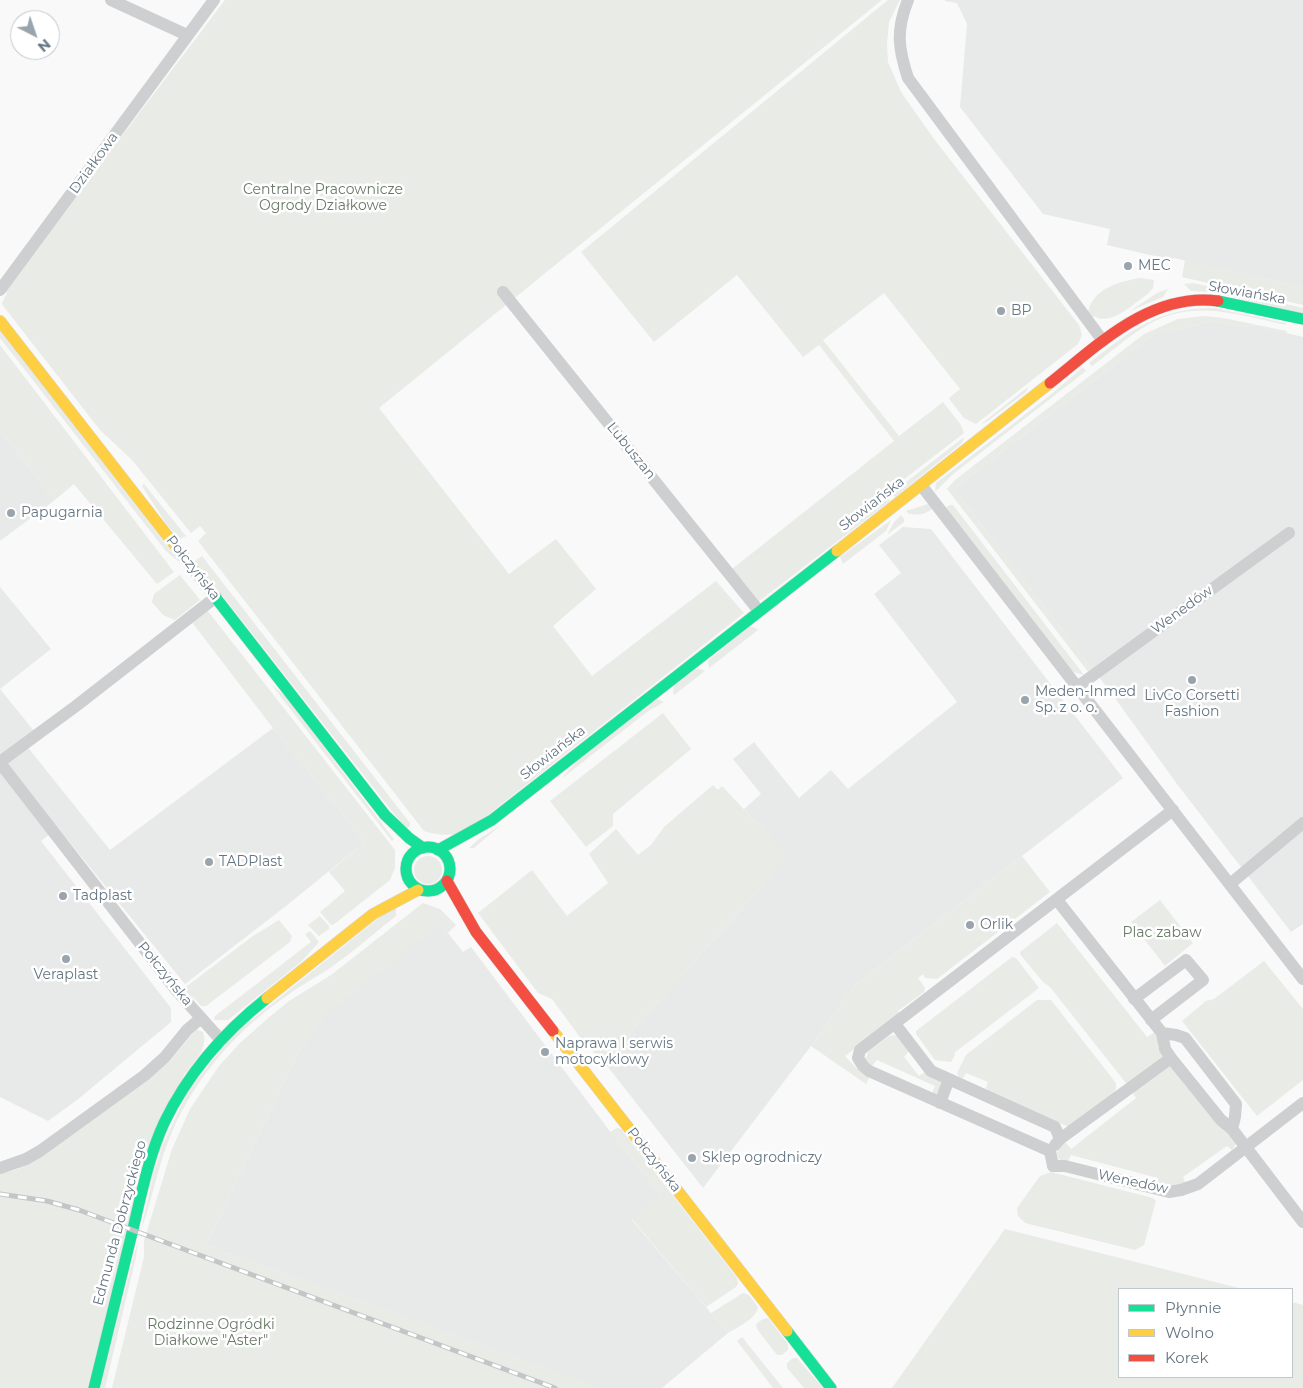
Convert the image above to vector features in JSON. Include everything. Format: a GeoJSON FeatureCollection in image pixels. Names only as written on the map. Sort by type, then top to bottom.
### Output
{"type":"FeatureCollection","features":[{"type":"Feature","properties":{"kind":"main road","name":"Słowiańska"},"geometry":{"type":"LineString","coordinates":[[438,850],[492,820],[1103,341],[1142,315],[1164,306],[1201,299],[1303,319]]}},
{"type":"Feature","properties":{"kind":"main road","name":"Połczyńska"},"geometry":{"type":"LineString","coordinates":[[0,321],[385,815],[422,848]]}},
{"type":"Feature","properties":{"kind":"main road","name":"Połczyńska"},"geometry":{"type":"LineString","coordinates":[[385,815],[407,861]]}},
{"type":"Feature","properties":{"kind":"main road","name":"Słowiańska"},"geometry":{"type":"LineString","coordinates":[[450,865],[492,820]]}},
{"type":"Feature","properties":{"kind":"main road"},"geometry":{"type":"LineString","coordinates":[[430,847],[438,850],[445,855],[450,865],[450,873],[440,888],[439,898],[418,890],[411,884],[406,876],[405,868],[407,861],[414,851],[430,847]]}},
{"type":"Feature","properties":{"kind":"main road","name":"Edmunda Dobrzyckiego"},"geometry":{"type":"LineString","coordinates":[[94,1388],[141,1190],[164,1124],[180,1093],[198,1066],[220,1039],[244,1016],[373,914],[406,876]]}},
{"type":"Feature","properties":{"kind":"main road","name":"Połczyńska"},"geometry":{"type":"LineString","coordinates":[[447,880],[476,932],[831,1388]]}},
{"type":"Feature","properties":{"kind":"main road","name":"Edmunda Dobrzyckiego"},"geometry":{"type":"LineString","coordinates":[[373,914],[418,890]]}},
{"type":"Feature","properties":{"kind":"main road","name":"Połczyńska"},"geometry":{"type":"LineString","coordinates":[[439,898],[476,932]]}},
{"type":"Feature","properties":{"kind":"street"},"geometry":{"type":"LineString","coordinates":[[111,0],[187,35]]}},
{"type":"Feature","properties":{"kind":"street","name":"Działkowa"},"geometry":{"type":"LineString","coordinates":[[0,290],[214,0]]}},
{"type":"Feature","properties":{"kind":"street"},"geometry":{"type":"LineString","coordinates":[[908,0],[902,15],[899,32],[900,56],[908,78],[1103,341]]}},
{"type":"Feature","properties":{"kind":"street","name":"Lubuszan"},"geometry":{"type":"LineString","coordinates":[[503,292],[759,611]]}},
{"type":"Feature","properties":{"kind":"street"},"geometry":{"type":"LineString","coordinates":[[921,485],[1303,979]]}},
{"type":"Feature","properties":{"kind":"street","name":"Wenedów"},"geometry":{"type":"LineString","coordinates":[[1077,687],[1289,533]]}},
{"type":"Feature","properties":{"kind":"street"},"geometry":{"type":"LineString","coordinates":[[0,763],[216,597]]}},
{"type":"Feature","properties":{"kind":"street","name":"Połczyńska"},"geometry":{"type":"LineString","coordinates":[[0,763],[116,913],[220,1039]]}},
{"type":"Feature","properties":{"kind":"street","name":"Wenedów"},"geometry":{"type":"LineString","coordinates":[[1172,810],[860,1050],[858,1058],[863,1066],[940,1103],[1050,1151],[1053,1166],[1064,1166],[1169,1192],[1198,1184],[1303,1103]]}},
{"type":"Feature","properties":{"kind":"street"},"geometry":{"type":"LineString","coordinates":[[1230,884],[1303,823]]}},
{"type":"Feature","properties":{"kind":"street"},"geometry":{"type":"LineString","coordinates":[[1057,900],[1162,1033],[1165,1048],[1171,1058],[1221,1120],[1232,1129],[1303,1222]]}},
{"type":"Feature","properties":{"kind":"street"},"geometry":{"type":"LineString","coordinates":[[1134,999],[1186,960],[1202,980],[1151,1020]]}},
{"type":"Feature","properties":{"kind":"street","name":"Połczyńska"},"geometry":{"type":"LineString","coordinates":[[0,1168],[26,1159],[40,1151],[145,1075],[166,1057],[187,1030],[201,1018]]}},
{"type":"Feature","properties":{"kind":"street"},"geometry":{"type":"LineString","coordinates":[[895,1024],[931,1071],[1055,1127],[1060,1139]]}},
{"type":"Feature","properties":{"kind":"street"},"geometry":{"type":"LineString","coordinates":[[1162,1033],[1176,1034],[1186,1038],[1236,1104],[1232,1129]]}},
{"type":"Feature","properties":{"kind":"street"},"geometry":{"type":"LineString","coordinates":[[1050,1151],[1060,1139],[1171,1058]]}},
{"type":"Feature","properties":{"kind":"street"},"geometry":{"type":"LineString","coordinates":[[940,1103],[950,1079]]}},
{"type":"Feature","properties":{"kind":"shaded area"},"geometry":{"type":"Polygon","coordinates":[[[945,0],[1303,0],[1303,287],[1107,245],[1110,229],[1043,214],[960,107],[967,24],[957,3],[945,0]]]}},
{"type":"Feature","properties":{"kind":"shaded area"},"geometry":{"type":"Polygon","coordinates":[[[1212,321],[1243,327],[1254,325],[1303,337],[1303,924],[1291,932],[1177,784],[1109,690],[954,489],[1157,332],[1171,332],[1212,321]]]}},
{"type":"Feature","properties":{"kind":"shaded area"},"geometry":{"type":"Polygon","coordinates":[[[0,431],[55,500],[0,541],[0,431]]]}},
{"type":"Feature","properties":{"kind":"shaded area"},"geometry":{"type":"Polygon","coordinates":[[[903,527],[931,529],[1123,778],[856,984],[703,1188],[604,1062],[760,889],[787,856],[744,809],[761,794],[733,759],[754,742],[799,798],[831,770],[848,789],[957,702],[874,594],[901,573],[879,545],[903,527]]]}},
{"type":"Feature","properties":{"kind":"shaded area"},"geometry":{"type":"Polygon","coordinates":[[[0,587],[51,649],[0,689],[0,587]]]}},
{"type":"Feature","properties":{"kind":"shaded area"},"geometry":{"type":"Polygon","coordinates":[[[0,689],[34,731],[22,740],[110,850],[273,728],[365,842],[185,984],[58,828],[41,841],[171,1008],[171,1022],[77,1100],[48,1121],[0,1097],[0,689]]]}},
{"type":"Feature","properties":{"kind":"shaded area"},"geometry":{"type":"Polygon","coordinates":[[[440,923],[463,952],[471,947],[618,1142],[661,1195],[631,1219],[728,1333],[662,1388],[600,1388],[206,1245],[298,1053],[324,1016],[440,923]]]}},
{"type":"Feature","properties":{"kind":"green space","name":"Centralne Pracownicze Ogrody Działkowe"},"geometry":{"type":"Polygon","coordinates":[[[225,0],[882,0],[379,408],[509,574],[556,539],[596,589],[553,626],[592,676],[716,581],[744,613],[465,833],[444,835],[424,831],[198,541],[206,533],[200,526],[191,533],[132,460],[100,430],[2,303],[7,293],[4,290],[225,0]]]}},
{"type":"Feature","properties":{"kind":"green space"},"geometry":{"type":"Polygon","coordinates":[[[888,0],[900,0],[889,22],[887,43],[888,62],[901,92],[934,139],[1079,325],[1082,335],[1078,344],[976,424],[964,418],[950,400],[949,398],[960,389],[884,293],[823,340],[899,436],[943,402],[961,425],[964,433],[885,494],[890,501],[758,602],[732,569],[894,441],[819,345],[803,357],[737,275],[654,342],[581,252],[888,0]]]}},
{"type":"Feature","properties":{"kind":"green space"},"geometry":{"type":"Polygon","coordinates":[[[1185,260],[1303,287],[1303,305],[1182,277],[1185,260]]]}},
{"type":"Feature","properties":{"kind":"green space"},"geometry":{"type":"Polygon","coordinates":[[[1139,278],[1154,280],[1153,288],[1148,294],[1122,313],[1101,319],[1094,316],[1092,318],[1088,313],[1090,305],[1100,292],[1123,282],[1139,278]]]}},
{"type":"Feature","properties":{"kind":"green space"},"geometry":{"type":"Polygon","coordinates":[[[1193,283],[1303,308],[1303,313],[1210,292],[1191,291],[1184,284],[1193,283]]]}},
{"type":"Feature","properties":{"kind":"green space"},"geometry":{"type":"Polygon","coordinates":[[[1168,289],[1163,297],[1130,311],[1157,293],[1168,289]]]}},
{"type":"Feature","properties":{"kind":"green space"},"geometry":{"type":"Polygon","coordinates":[[[1214,308],[1285,323],[1286,325],[1249,316],[1212,311],[1177,313],[1159,319],[1141,329],[1092,366],[1089,363],[1118,340],[1146,323],[1177,312],[1214,308]]]}},
{"type":"Feature","properties":{"kind":"green space"},"geometry":{"type":"Polygon","coordinates":[[[1204,316],[1223,318],[1287,331],[1286,333],[1254,325],[1243,327],[1212,321],[1171,332],[1157,332],[954,489],[1093,669],[1089,673],[947,489],[955,480],[1144,334],[1178,319],[1204,316]]]}},
{"type":"Feature","properties":{"kind":"green space"},"geometry":{"type":"Polygon","coordinates":[[[0,330],[181,564],[165,550],[0,338],[0,330]]]}},
{"type":"Feature","properties":{"kind":"green space"},"geometry":{"type":"Polygon","coordinates":[[[0,345],[174,572],[157,584],[74,484],[55,500],[0,431],[0,345]]]}},
{"type":"Feature","properties":{"kind":"green space"},"geometry":{"type":"Polygon","coordinates":[[[1083,367],[1086,371],[952,475],[935,492],[936,483],[1049,396],[1083,367]]]}},
{"type":"Feature","properties":{"kind":"green space"},"geometry":{"type":"Polygon","coordinates":[[[1028,387],[1026,392],[988,421],[981,424],[1028,387]]]}},
{"type":"Feature","properties":{"kind":"green space"},"geometry":{"type":"Polygon","coordinates":[[[964,437],[962,443],[895,497],[892,493],[964,437]]]}},
{"type":"Feature","properties":{"kind":"green space"},"geometry":{"type":"Polygon","coordinates":[[[144,484],[186,536],[180,539],[167,525],[142,486],[144,484]]]}},
{"type":"Feature","properties":{"kind":"green space"},"geometry":{"type":"Polygon","coordinates":[[[928,504],[932,509],[924,513],[909,514],[906,511],[928,504]]]}},
{"type":"Feature","properties":{"kind":"green space"},"geometry":{"type":"Polygon","coordinates":[[[953,505],[1084,675],[1069,669],[945,508],[953,505]]]}},
{"type":"Feature","properties":{"kind":"green space"},"geometry":{"type":"Polygon","coordinates":[[[901,515],[904,522],[887,535],[894,522],[901,515]]]}},
{"type":"Feature","properties":{"kind":"green space"},"geometry":{"type":"Polygon","coordinates":[[[891,520],[886,531],[843,564],[840,557],[891,520]]]}},
{"type":"Feature","properties":{"kind":"green space"},"geometry":{"type":"Polygon","coordinates":[[[202,556],[410,823],[410,826],[406,829],[195,561],[202,556]]]}},
{"type":"Feature","properties":{"kind":"green space"},"geometry":{"type":"Polygon","coordinates":[[[180,575],[200,600],[175,620],[163,615],[152,602],[154,594],[180,575]]]}},
{"type":"Feature","properties":{"kind":"green space"},"geometry":{"type":"Polygon","coordinates":[[[207,610],[395,850],[395,868],[390,880],[333,925],[320,912],[345,891],[329,872],[365,842],[273,728],[191,621],[207,610]]]}},
{"type":"Feature","properties":{"kind":"green space"},"geometry":{"type":"Polygon","coordinates":[[[748,627],[754,627],[758,630],[709,668],[708,661],[748,627]]]}},
{"type":"Feature","properties":{"kind":"green space"},"geometry":{"type":"Polygon","coordinates":[[[698,668],[705,671],[674,695],[674,685],[698,668]]]}},
{"type":"Feature","properties":{"kind":"green space"},"geometry":{"type":"Polygon","coordinates":[[[271,684],[287,698],[394,839],[392,841],[271,684]]]}},
{"type":"Feature","properties":{"kind":"green space"},"geometry":{"type":"Polygon","coordinates":[[[657,699],[664,702],[647,712],[561,779],[577,761],[657,699]]]}},
{"type":"Feature","properties":{"kind":"green space"},"geometry":{"type":"Polygon","coordinates":[[[663,713],[691,749],[613,814],[613,826],[586,847],[550,801],[663,713]]]}},
{"type":"Feature","properties":{"kind":"green space"},"geometry":{"type":"Polygon","coordinates":[[[713,785],[718,790],[722,786],[788,856],[604,1062],[585,1044],[552,999],[538,993],[478,913],[532,870],[567,916],[608,883],[589,854],[616,829],[638,855],[651,845],[664,827],[713,785]]]}},
{"type":"Feature","properties":{"kind":"green space"},"geometry":{"type":"Polygon","coordinates":[[[502,824],[474,848],[469,848],[479,839],[502,824]]]}},
{"type":"Feature","properties":{"kind":"green space"},"geometry":{"type":"Polygon","coordinates":[[[428,856],[438,860],[442,870],[438,880],[428,884],[418,880],[414,870],[418,860],[428,856]]]}},
{"type":"Feature","properties":{"kind":"green space"},"geometry":{"type":"Polygon","coordinates":[[[1022,856],[1050,892],[937,979],[925,978],[923,974],[918,978],[925,988],[924,992],[898,1011],[900,1014],[845,1056],[869,1078],[866,1084],[811,1046],[856,984],[1022,856]]]}},
{"type":"Feature","properties":{"kind":"green space","name":"Plac zabaw"},"geometry":{"type":"Polygon","coordinates":[[[1160,900],[1193,943],[1165,966],[1131,922],[1160,900]]]}},
{"type":"Feature","properties":{"kind":"green space","name":"Rodzinne Ogródki Diałkowe \"Aster\""},"geometry":{"type":"Polygon","coordinates":[[[423,903],[440,909],[456,925],[448,933],[440,924],[324,1017],[298,1053],[206,1245],[601,1388],[112,1388],[144,1257],[144,1241],[172,1149],[190,1109],[219,1066],[240,1043],[267,1019],[289,1001],[331,975],[423,903]]]}},
{"type":"Feature","properties":{"kind":"green space"},"geometry":{"type":"Polygon","coordinates":[[[396,904],[396,916],[336,964],[267,1010],[234,1040],[219,1057],[192,1093],[181,1112],[163,1156],[141,1230],[158,1155],[188,1091],[233,1035],[396,904]]]}},
{"type":"Feature","properties":{"kind":"green space"},"geometry":{"type":"Polygon","coordinates":[[[320,916],[329,926],[329,929],[319,936],[308,925],[320,916]]]}},
{"type":"Feature","properties":{"kind":"green space"},"geometry":{"type":"Polygon","coordinates":[[[279,920],[292,936],[290,942],[206,1006],[201,1006],[193,997],[191,999],[183,989],[253,936],[279,920]]]}},
{"type":"Feature","properties":{"kind":"green space"},"geometry":{"type":"Polygon","coordinates":[[[1057,923],[1147,1037],[1155,1032],[1158,1038],[1158,1047],[1167,1059],[1129,1087],[1050,987],[1043,982],[1020,954],[1020,952],[1057,923]]]}},
{"type":"Feature","properties":{"kind":"green space"},"geometry":{"type":"Polygon","coordinates":[[[310,931],[319,942],[301,962],[228,1020],[214,1020],[215,1016],[311,942],[305,934],[310,931]]]}},
{"type":"Feature","properties":{"kind":"green space"},"geometry":{"type":"Polygon","coordinates":[[[1012,957],[1016,958],[1039,988],[954,1053],[955,1055],[951,1062],[935,1060],[916,1034],[916,1031],[1012,957]]]}},
{"type":"Feature","properties":{"kind":"green space"},"geometry":{"type":"Polygon","coordinates":[[[1264,961],[1303,1009],[1303,1080],[1257,1116],[1182,1021],[1206,1001],[1214,999],[1264,961]]]}},
{"type":"Feature","properties":{"kind":"green space"},"geometry":{"type":"Polygon","coordinates":[[[1037,1000],[1051,1000],[1116,1083],[1114,1093],[1069,1127],[988,1091],[986,1088],[988,1082],[966,1073],[963,1078],[959,1077],[957,1073],[966,1055],[1037,1000]]]}},
{"type":"Feature","properties":{"kind":"green space"},"geometry":{"type":"Polygon","coordinates":[[[196,1029],[203,1032],[204,1044],[199,1055],[184,1075],[88,1388],[0,1388],[0,1173],[15,1170],[29,1164],[157,1072],[170,1061],[196,1029]]]}},
{"type":"Feature","properties":{"kind":"green space"},"geometry":{"type":"Polygon","coordinates":[[[893,1035],[897,1036],[909,1051],[904,1057],[919,1076],[925,1072],[941,1082],[942,1086],[936,1095],[932,1093],[935,1086],[877,1060],[872,1066],[865,1061],[868,1052],[893,1035]]]}},
{"type":"Feature","properties":{"kind":"green space"},"geometry":{"type":"Polygon","coordinates":[[[1169,1063],[1237,1143],[1232,1150],[1227,1146],[1183,1177],[1186,1184],[1181,1186],[1158,1186],[1158,1178],[1071,1155],[1067,1163],[1062,1162],[1058,1158],[1057,1152],[1065,1142],[1071,1149],[1136,1098],[1132,1092],[1169,1063]]]}},
{"type":"Feature","properties":{"kind":"green space"},"geometry":{"type":"Polygon","coordinates":[[[617,1128],[621,1129],[737,1278],[738,1284],[736,1287],[706,1307],[631,1218],[661,1195],[610,1132],[617,1128]]]}},
{"type":"Feature","properties":{"kind":"green space"},"geometry":{"type":"Polygon","coordinates":[[[1051,1172],[1153,1198],[1156,1201],[1144,1245],[1135,1250],[1025,1223],[1018,1216],[1017,1208],[1040,1176],[1051,1172]]]}},
{"type":"Feature","properties":{"kind":"green space"},"geometry":{"type":"Polygon","coordinates":[[[1005,1229],[1239,1288],[1118,1288],[1118,1378],[1293,1378],[1293,1302],[1303,1305],[1303,1388],[892,1388],[1005,1229]]]}},
{"type":"Feature","properties":{"kind":"green space"},"geometry":{"type":"Polygon","coordinates":[[[138,1240],[136,1257],[105,1388],[100,1388],[138,1240]]]}},
{"type":"Feature","properties":{"kind":"green space"},"geometry":{"type":"Polygon","coordinates":[[[743,1293],[749,1295],[758,1307],[757,1311],[746,1322],[728,1333],[711,1313],[743,1293]]]}},
{"type":"Feature","properties":{"kind":"green space"},"geometry":{"type":"Polygon","coordinates":[[[768,1318],[788,1344],[788,1350],[782,1355],[777,1355],[757,1329],[756,1324],[768,1318]]]}},
{"type":"Feature","properties":{"kind":"green space"},"geometry":{"type":"Polygon","coordinates":[[[742,1337],[783,1388],[773,1388],[737,1341],[742,1337]]]}},
{"type":"Feature","properties":{"kind":"green space"},"geometry":{"type":"Polygon","coordinates":[[[793,1358],[797,1358],[823,1388],[804,1388],[787,1368],[787,1363],[793,1358]]]}},
{"type":"Feature","properties":{"kind":"railway"},"geometry":{"type":"LineString","coordinates":[[0,1194],[47,1201],[79,1210],[555,1388]]}},
{"type":"Feature","properties":{"kind":"traffic: fast"},"geometry":{"type":"LineString","coordinates":[[1218,301],[1303,319]]}},
{"type":"Feature","properties":{"kind":"traffic: fast"},"geometry":{"type":"LineString","coordinates":[[438,850],[492,820],[837,551]]}},
{"type":"Feature","properties":{"kind":"traffic: fast"},"geometry":{"type":"LineString","coordinates":[[212,593],[385,815],[409,838],[423,848]]}},
{"type":"Feature","properties":{"kind":"traffic: fast"},"geometry":{"type":"LineString","coordinates":[[432,847],[444,853],[449,860],[450,869],[449,878],[444,885],[437,890],[424,891],[416,888],[409,881],[406,865],[409,857],[416,850],[432,847]]}},
{"type":"Feature","properties":{"kind":"traffic: fast"},"geometry":{"type":"LineString","coordinates":[[94,1388],[145,1177],[158,1136],[184,1087],[208,1054],[236,1025],[267,998]]}},
{"type":"Feature","properties":{"kind":"traffic: fast"},"geometry":{"type":"LineString","coordinates":[[787,1331],[831,1388]]}},
{"type":"Feature","properties":{"kind":"traffic: slow"},"geometry":{"type":"LineString","coordinates":[[0,321],[212,593]]}},
{"type":"Feature","properties":{"kind":"traffic: slow"},"geometry":{"type":"LineString","coordinates":[[837,551],[1050,383]]}},
{"type":"Feature","properties":{"kind":"traffic: slow"},"geometry":{"type":"LineString","coordinates":[[267,998],[373,914],[418,890]]}},
{"type":"Feature","properties":{"kind":"traffic: slow"},"geometry":{"type":"LineString","coordinates":[[553,1031],[787,1331]]}},
{"type":"Feature","properties":{"kind":"traffic: jam"},"geometry":{"type":"LineString","coordinates":[[1050,383],[1107,338],[1127,324],[1148,313],[1170,305],[1194,300],[1218,301]]}},
{"type":"Feature","properties":{"kind":"traffic: jam"},"geometry":{"type":"LineString","coordinates":[[447,881],[476,932],[553,1031]]}},
{"type":"Feature","properties":{"kind":"place","name":"MEC"},"geometry":{"type":"Point","coordinates":[1128,266]}},
{"type":"Feature","properties":{"kind":"place","name":"BP"},"geometry":{"type":"Point","coordinates":[1001,311]}},
{"type":"Feature","properties":{"kind":"place","name":"Papugarnia"},"geometry":{"type":"Point","coordinates":[11,513]}},
{"type":"Feature","properties":{"kind":"place","name":"LivCo Corsetti Fashion"},"geometry":{"type":"Point","coordinates":[1192,680]}},
{"type":"Feature","properties":{"kind":"place","name":"Meden-Inmed Sp. z o. o."},"geometry":{"type":"Point","coordinates":[1025,700]}},
{"type":"Feature","properties":{"kind":"place","name":"TADPlast"},"geometry":{"type":"Point","coordinates":[209,862]}},
{"type":"Feature","properties":{"kind":"place","name":"Tadplast"},"geometry":{"type":"Point","coordinates":[63,896]}},
{"type":"Feature","properties":{"kind":"place","name":"Orlik"},"geometry":{"type":"Point","coordinates":[970,925]}},
{"type":"Feature","properties":{"kind":"place","name":"Veraplast"},"geometry":{"type":"Point","coordinates":[66,959]}},
{"type":"Feature","properties":{"kind":"place","name":"Naprawa I serwis motocyklowy"},"geometry":{"type":"Point","coordinates":[545,1052]}},
{"type":"Feature","properties":{"kind":"place","name":"Sklep ogrodniczy"},"geometry":{"type":"Point","coordinates":[692,1158]}}]}
